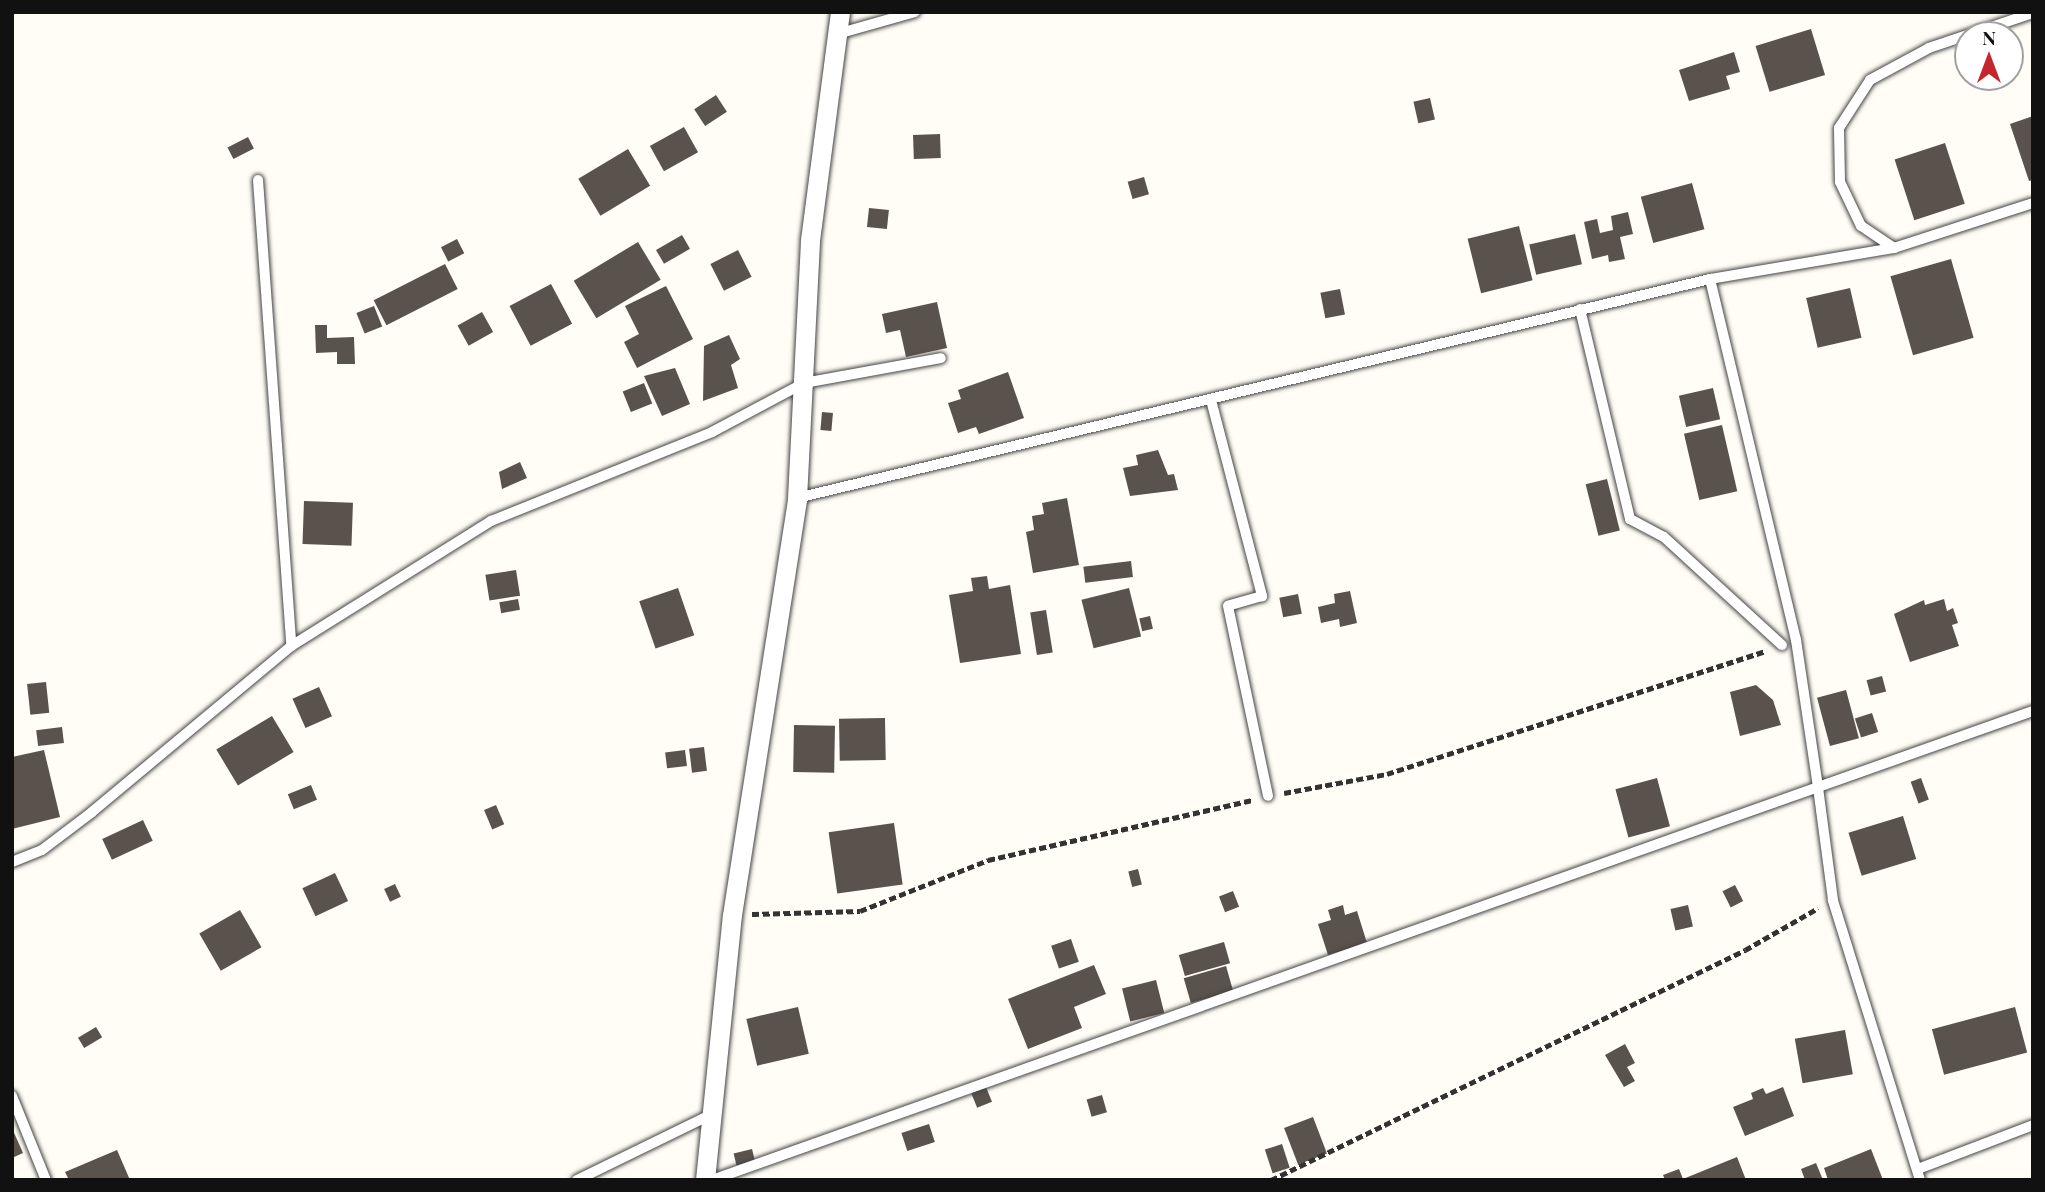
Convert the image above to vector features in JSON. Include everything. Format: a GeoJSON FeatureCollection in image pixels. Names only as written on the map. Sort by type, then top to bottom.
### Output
{"type":"FeatureCollection","features":[{"type":"Feature","properties":{"kind":"street"},"geometry":{"type":"LineString","coordinates":[[705,1180],[708,1116],[732,915],[797,498],[810,240],[840,12]]}},
{"type":"Feature","properties":{"kind":"lane"},"geometry":{"type":"LineString","coordinates":[[836,34],[915,12]]}},
{"type":"Feature","properties":{"kind":"lane"},"geometry":{"type":"LineString","coordinates":[[1894,248],[1861,226],[1840,182],[1839,128],[1870,80],[1929,48],[2033,13]]}},
{"type":"Feature","properties":{"kind":"lane"},"geometry":{"type":"LineString","coordinates":[[258,180],[291,646]]}},
{"type":"Feature","properties":{"kind":"lane"},"geometry":{"type":"LineString","coordinates":[[797,498],[1710,279],[1894,248],[2033,203]]}},
{"type":"Feature","properties":{"kind":"lane"},"geometry":{"type":"LineString","coordinates":[[1710,279],[1796,640],[1833,900],[1919,1174],[2033,1125]]}},
{"type":"Feature","properties":{"kind":"lane"},"geometry":{"type":"LineString","coordinates":[[1580,309],[1630,519],[1664,537],[1782,645]]}},
{"type":"Feature","properties":{"kind":"lane"},"geometry":{"type":"LineString","coordinates":[[12,862],[42,850],[92,812],[291,646],[491,521],[712,432],[804,383],[941,358]]}},
{"type":"Feature","properties":{"kind":"lane"},"geometry":{"type":"LineString","coordinates":[[1210,400],[1262,596],[1227,606],[1268,796]]}},
{"type":"Feature","properties":{"kind":"lane"},"geometry":{"type":"LineString","coordinates":[[712,1180],[2033,711]]}},
{"type":"Feature","properties":{"kind":"lane"},"geometry":{"type":"LineString","coordinates":[[12,1096],[46,1180]]}},
{"type":"Feature","properties":{"kind":"lane"},"geometry":{"type":"LineString","coordinates":[[577,1180],[708,1116]]}},
{"type":"Feature","properties":{"kind":"path"},"geometry":{"type":"LineString","coordinates":[[1270,1180],[1745,950],[1833,900]]}},
{"type":"Feature","properties":{"kind":"building"},"geometry":{"type":"Polygon","coordinates":[[[1811,29],[1825,75],[1770,92],[1756,46],[1811,29]]]}},
{"type":"Feature","properties":{"kind":"building"},"geometry":{"type":"Polygon","coordinates":[[[1734,52],[1740,72],[1726,76],[1730,89],[1689,101],[1679,70],[1734,52]]]}},
{"type":"Feature","properties":{"kind":"building"},"geometry":{"type":"Polygon","coordinates":[[[716,95],[727,112],[705,126],[694,109],[716,95]]]}},
{"type":"Feature","properties":{"kind":"building"},"geometry":{"type":"Polygon","coordinates":[[[1430,98],[1435,119],[1418,123],[1413,102],[1430,98]]]}},
{"type":"Feature","properties":{"kind":"building"},"geometry":{"type":"Polygon","coordinates":[[[2033,116],[2033,180],[2029,181],[2010,124],[2033,116]]]}},
{"type":"Feature","properties":{"kind":"building"},"geometry":{"type":"Polygon","coordinates":[[[684,127],[698,152],[664,171],[650,146],[684,127]]]}},
{"type":"Feature","properties":{"kind":"building"},"geometry":{"type":"Polygon","coordinates":[[[940,134],[941,158],[914,159],[913,135],[940,134]]]}},
{"type":"Feature","properties":{"kind":"building"},"geometry":{"type":"Polygon","coordinates":[[[248,137],[254,149],[233,159],[228,147],[248,137]]]}},
{"type":"Feature","properties":{"kind":"building"},"geometry":{"type":"Polygon","coordinates":[[[1945,143],[1965,204],[1914,220],[1895,159],[1945,143]]]}},
{"type":"Feature","properties":{"kind":"building"},"geometry":{"type":"Polygon","coordinates":[[[628,149],[650,186],[600,216],[578,179],[628,149]]]}},
{"type":"Feature","properties":{"kind":"building"},"geometry":{"type":"Polygon","coordinates":[[[1144,177],[1149,194],[1133,199],[1128,182],[1144,177]]]}},
{"type":"Feature","properties":{"kind":"building"},"geometry":{"type":"Polygon","coordinates":[[[1692,183],[1704,229],[1653,243],[1641,197],[1692,183]]]}},
{"type":"Feature","properties":{"kind":"building"},"geometry":{"type":"Polygon","coordinates":[[[869,208],[889,210],[887,229],[867,227],[869,208]]]}},
{"type":"Feature","properties":{"kind":"building"},"geometry":{"type":"Polygon","coordinates":[[[1628,212],[1633,234],[1620,237],[1625,259],[1609,262],[1608,255],[1592,259],[1584,222],[1597,219],[1600,233],[1613,230],[1611,216],[1628,212]]]}},
{"type":"Feature","properties":{"kind":"building"},"geometry":{"type":"Polygon","coordinates":[[[1519,226],[1533,280],[1481,293],[1468,239],[1519,226]]]}},
{"type":"Feature","properties":{"kind":"building"},"geometry":{"type":"Polygon","coordinates":[[[1575,234],[1582,264],[1536,275],[1529,245],[1575,234]]]}},
{"type":"Feature","properties":{"kind":"building"},"geometry":{"type":"Polygon","coordinates":[[[682,235],[690,249],[664,264],[656,250],[682,235]]]}},
{"type":"Feature","properties":{"kind":"building"},"geometry":{"type":"Polygon","coordinates":[[[457,239],[464,253],[448,261],[441,247],[457,239]]]}},
{"type":"Feature","properties":{"kind":"building"},"geometry":{"type":"Polygon","coordinates":[[[638,242],[661,280],[596,318],[574,281],[638,242]]]}},
{"type":"Feature","properties":{"kind":"building"},"geometry":{"type":"Polygon","coordinates":[[[738,250],[752,277],[724,291],[710,264],[738,250]]]}},
{"type":"Feature","properties":{"kind":"building"},"geometry":{"type":"Polygon","coordinates":[[[1951,259],[1974,338],[1913,355],[1890,276],[1951,259]]]}},
{"type":"Feature","properties":{"kind":"building"},"geometry":{"type":"Polygon","coordinates":[[[445,264],[458,289],[386,325],[374,300],[445,264]]]}},
{"type":"Feature","properties":{"kind":"building"},"geometry":{"type":"Polygon","coordinates":[[[551,284],[572,324],[531,346],[510,306],[551,284]]]}},
{"type":"Feature","properties":{"kind":"building"},"geometry":{"type":"Polygon","coordinates":[[[666,286],[693,339],[637,368],[624,342],[639,334],[625,306],[666,286]]]}},
{"type":"Feature","properties":{"kind":"building"},"geometry":{"type":"Polygon","coordinates":[[[1850,288],[1861,338],[1818,348],[1806,298],[1850,288]]]}},
{"type":"Feature","properties":{"kind":"building"},"geometry":{"type":"Polygon","coordinates":[[[1340,289],[1345,315],[1325,318],[1320,293],[1340,289]]]}},
{"type":"Feature","properties":{"kind":"building"},"geometry":{"type":"Polygon","coordinates":[[[937,302],[947,348],[906,357],[900,330],[886,333],[882,314],[937,302]]]}},
{"type":"Feature","properties":{"kind":"building"},"geometry":{"type":"Polygon","coordinates":[[[374,306],[382,326],[365,334],[356,313],[374,306]]]}},
{"type":"Feature","properties":{"kind":"building"},"geometry":{"type":"Polygon","coordinates":[[[482,312],[493,332],[469,346],[458,326],[482,312]]]}},
{"type":"Feature","properties":{"kind":"building"},"geometry":{"type":"Polygon","coordinates":[[[315,325],[327,325],[327,338],[354,337],[355,364],[337,364],[337,352],[316,353],[315,325]]]}},
{"type":"Feature","properties":{"kind":"building"},"geometry":{"type":"Polygon","coordinates":[[[729,335],[740,359],[731,365],[738,388],[703,401],[704,346],[729,335]]]}},
{"type":"Feature","properties":{"kind":"building"},"geometry":{"type":"Polygon","coordinates":[[[675,368],[690,404],[662,416],[644,376],[675,368]]]}},
{"type":"Feature","properties":{"kind":"building"},"geometry":{"type":"Polygon","coordinates":[[[1008,372],[1024,418],[979,434],[976,427],[958,433],[948,403],[961,399],[958,390],[1008,372]]]}},
{"type":"Feature","properties":{"kind":"building"},"geometry":{"type":"Polygon","coordinates":[[[644,383],[652,403],[631,412],[623,392],[644,383]]]}},
{"type":"Feature","properties":{"kind":"building"},"geometry":{"type":"Polygon","coordinates":[[[1713,388],[1720,419],[1686,427],[1679,396],[1713,388]]]}},
{"type":"Feature","properties":{"kind":"building"},"geometry":{"type":"Polygon","coordinates":[[[822,412],[833,413],[831,431],[820,430],[822,412]]]}},
{"type":"Feature","properties":{"kind":"building"},"geometry":{"type":"Polygon","coordinates":[[[1722,425],[1737,491],[1699,500],[1684,434],[1722,425]]]}},
{"type":"Feature","properties":{"kind":"building"},"geometry":{"type":"Polygon","coordinates":[[[1158,450],[1168,475],[1174,474],[1178,490],[1130,496],[1123,468],[1138,465],[1136,455],[1158,450]]]}},
{"type":"Feature","properties":{"kind":"building"},"geometry":{"type":"Polygon","coordinates":[[[520,462],[527,478],[502,489],[499,472],[520,462]]]}},
{"type":"Feature","properties":{"kind":"building"},"geometry":{"type":"Polygon","coordinates":[[[1607,479],[1620,530],[1598,536],[1586,484],[1607,479]]]}},
{"type":"Feature","properties":{"kind":"building"},"geometry":{"type":"Polygon","coordinates":[[[1067,498],[1079,565],[1033,573],[1026,532],[1034,530],[1032,516],[1044,514],[1042,503],[1067,498]]]}},
{"type":"Feature","properties":{"kind":"building"},"geometry":{"type":"Polygon","coordinates":[[[304,501],[353,503],[351,546],[302,544],[304,501]]]}},
{"type":"Feature","properties":{"kind":"building"},"geometry":{"type":"Polygon","coordinates":[[[1131,561],[1133,577],[1085,583],[1083,567],[1131,561]]]}},
{"type":"Feature","properties":{"kind":"building"},"geometry":{"type":"Polygon","coordinates":[[[516,570],[520,596],[489,601],[485,575],[516,570]]]}},
{"type":"Feature","properties":{"kind":"building"},"geometry":{"type":"Polygon","coordinates":[[[987,576],[989,589],[1010,585],[1021,654],[960,663],[949,595],[973,591],[971,578],[987,576]]]}},
{"type":"Feature","properties":{"kind":"building"},"geometry":{"type":"Polygon","coordinates":[[[678,588],[694,635],[656,649],[639,601],[678,588]]]}},
{"type":"Feature","properties":{"kind":"building"},"geometry":{"type":"Polygon","coordinates":[[[1129,588],[1141,637],[1094,648],[1081,600],[1129,588]]]}},
{"type":"Feature","properties":{"kind":"building"},"geometry":{"type":"Polygon","coordinates":[[[1350,591],[1357,623],[1340,627],[1339,619],[1321,623],[1318,607],[1335,603],[1334,594],[1350,591]]]}},
{"type":"Feature","properties":{"kind":"building"},"geometry":{"type":"Polygon","coordinates":[[[1298,594],[1302,614],[1283,617],[1279,598],[1298,594]]]}},
{"type":"Feature","properties":{"kind":"building"},"geometry":{"type":"Polygon","coordinates":[[[518,599],[520,610],[501,613],[499,602],[518,599]]]}},
{"type":"Feature","properties":{"kind":"building"},"geometry":{"type":"Polygon","coordinates":[[[1944,599],[1947,611],[1953,608],[1958,623],[1952,625],[1959,646],[1910,662],[1894,614],[1924,600],[1925,605],[1944,599]]]}},
{"type":"Feature","properties":{"kind":"building"},"geometry":{"type":"Polygon","coordinates":[[[1046,610],[1053,652],[1037,655],[1030,613],[1046,610]]]}},
{"type":"Feature","properties":{"kind":"building"},"geometry":{"type":"Polygon","coordinates":[[[1150,616],[1153,629],[1142,631],[1139,618],[1150,616]]]}},
{"type":"Feature","properties":{"kind":"building"},"geometry":{"type":"Polygon","coordinates":[[[1882,676],[1886,691],[1871,696],[1867,680],[1882,676]]]}},
{"type":"Feature","properties":{"kind":"building"},"geometry":{"type":"Polygon","coordinates":[[[46,682],[49,713],[30,715],[27,684],[46,682]]]}},
{"type":"Feature","properties":{"kind":"building"},"geometry":{"type":"Polygon","coordinates":[[[1756,685],[1773,700],[1781,725],[1740,736],[1730,692],[1756,685]]]}},
{"type":"Feature","properties":{"kind":"building"},"geometry":{"type":"Polygon","coordinates":[[[319,687],[332,716],[306,728],[293,699],[319,687]]]}},
{"type":"Feature","properties":{"kind":"building"},"geometry":{"type":"Polygon","coordinates":[[[1846,690],[1859,738],[1830,746],[1817,698],[1846,690]]]}},
{"type":"Feature","properties":{"kind":"building"},"geometry":{"type":"Polygon","coordinates":[[[1872,713],[1878,732],[1861,738],[1855,719],[1872,713]]]}},
{"type":"Feature","properties":{"kind":"building"},"geometry":{"type":"Polygon","coordinates":[[[272,716],[294,752],[238,785],[216,749],[272,716]]]}},
{"type":"Feature","properties":{"kind":"building"},"geometry":{"type":"Polygon","coordinates":[[[885,718],[886,760],[840,761],[839,719],[885,718]]]}},
{"type":"Feature","properties":{"kind":"building"},"geometry":{"type":"Polygon","coordinates":[[[794,725],[835,726],[834,773],[793,772],[794,725]]]}},
{"type":"Feature","properties":{"kind":"building"},"geometry":{"type":"Polygon","coordinates":[[[62,727],[64,743],[38,746],[36,730],[62,727]]]}},
{"type":"Feature","properties":{"kind":"building"},"geometry":{"type":"Polygon","coordinates":[[[704,747],[707,771],[692,773],[689,749],[704,747]]]}},
{"type":"Feature","properties":{"kind":"building"},"geometry":{"type":"Polygon","coordinates":[[[44,750],[60,817],[12,829],[12,757],[44,750]]]}},
{"type":"Feature","properties":{"kind":"building"},"geometry":{"type":"Polygon","coordinates":[[[685,750],[687,766],[667,768],[665,752],[685,750]]]}},
{"type":"Feature","properties":{"kind":"building"},"geometry":{"type":"Polygon","coordinates":[[[1657,778],[1670,826],[1628,837],[1615,789],[1657,778]]]}},
{"type":"Feature","properties":{"kind":"building"},"geometry":{"type":"Polygon","coordinates":[[[1921,778],[1929,800],[1919,803],[1911,782],[1921,778]]]}},
{"type":"Feature","properties":{"kind":"building"},"geometry":{"type":"Polygon","coordinates":[[[311,785],[317,800],[294,809],[288,794],[311,785]]]}},
{"type":"Feature","properties":{"kind":"building"},"geometry":{"type":"Polygon","coordinates":[[[496,805],[504,824],[492,829],[484,810],[496,805]]]}},
{"type":"Feature","properties":{"kind":"building"},"geometry":{"type":"Polygon","coordinates":[[[1903,816],[1916,859],[1862,876],[1848,833],[1903,816]]]}},
{"type":"Feature","properties":{"kind":"building"},"geometry":{"type":"Polygon","coordinates":[[[143,820],[153,841],[112,860],[102,839],[143,820]]]}},
{"type":"Feature","properties":{"kind":"building"},"geometry":{"type":"Polygon","coordinates":[[[894,823],[903,884],[837,894],[829,832],[894,823]]]}},
{"type":"Feature","properties":{"kind":"building"},"geometry":{"type":"Polygon","coordinates":[[[1138,869],[1142,885],[1132,887],[1128,871],[1138,869]]]}},
{"type":"Feature","properties":{"kind":"building"},"geometry":{"type":"Polygon","coordinates":[[[335,873],[348,901],[315,916],[302,888],[335,873]]]}},
{"type":"Feature","properties":{"kind":"building"},"geometry":{"type":"Polygon","coordinates":[[[395,884],[401,897],[390,902],[384,889],[395,884]]]}},
{"type":"Feature","properties":{"kind":"building"},"geometry":{"type":"Polygon","coordinates":[[[1735,885],[1743,901],[1731,907],[1723,891],[1735,885]]]}},
{"type":"Feature","properties":{"kind":"building"},"geometry":{"type":"Polygon","coordinates":[[[1233,891],[1239,907],[1225,912],[1219,896],[1233,891]]]}},
{"type":"Feature","properties":{"kind":"building"},"geometry":{"type":"Polygon","coordinates":[[[1343,905],[1345,915],[1357,911],[1367,943],[1328,955],[1318,924],[1331,920],[1328,910],[1343,905]]]}},
{"type":"Feature","properties":{"kind":"building"},"geometry":{"type":"Polygon","coordinates":[[[1688,905],[1693,926],[1675,930],[1670,909],[1688,905]]]}},
{"type":"Feature","properties":{"kind":"building"},"geometry":{"type":"Polygon","coordinates":[[[240,910],[262,947],[221,971],[199,934],[240,910]]]}},
{"type":"Feature","properties":{"kind":"building"},"geometry":{"type":"Polygon","coordinates":[[[1071,939],[1079,962],[1059,969],[1051,946],[1071,939]]]}},
{"type":"Feature","properties":{"kind":"building"},"geometry":{"type":"Polygon","coordinates":[[[1224,942],[1230,963],[1185,976],[1179,955],[1224,942]]]}},
{"type":"Feature","properties":{"kind":"building"},"geometry":{"type":"Polygon","coordinates":[[[1094,965],[1106,994],[1074,1007],[1082,1028],[1028,1049],[1008,999],[1094,965]]]}},
{"type":"Feature","properties":{"kind":"building"},"geometry":{"type":"Polygon","coordinates":[[[1226,966],[1233,991],[1191,1003],[1184,978],[1226,966]]]}},
{"type":"Feature","properties":{"kind":"building"},"geometry":{"type":"Polygon","coordinates":[[[1156,980],[1164,1013],[1130,1021],[1122,988],[1156,980]]]}},
{"type":"Feature","properties":{"kind":"building"},"geometry":{"type":"Polygon","coordinates":[[[798,1007],[809,1054],[757,1066],[746,1019],[798,1007]]]}},
{"type":"Feature","properties":{"kind":"building"},"geometry":{"type":"Polygon","coordinates":[[[2015,1007],[2027,1052],[1944,1075],[1932,1029],[2015,1007]]]}},
{"type":"Feature","properties":{"kind":"building"},"geometry":{"type":"Polygon","coordinates":[[[96,1027],[102,1037],[84,1048],[78,1038],[96,1027]]]}},
{"type":"Feature","properties":{"kind":"building"},"geometry":{"type":"Polygon","coordinates":[[[1845,1030],[1853,1074],[1803,1083],[1795,1039],[1845,1030]]]}},
{"type":"Feature","properties":{"kind":"building"},"geometry":{"type":"Polygon","coordinates":[[[1625,1044],[1635,1063],[1627,1067],[1635,1081],[1624,1087],[1605,1055],[1625,1044]]]}},
{"type":"Feature","properties":{"kind":"building"},"geometry":{"type":"Polygon","coordinates":[[[986,1087],[992,1102],[977,1108],[971,1093],[986,1087]]]}},
{"type":"Feature","properties":{"kind":"building"},"geometry":{"type":"Polygon","coordinates":[[[1783,1087],[1794,1116],[1745,1136],[1733,1107],[1753,1099],[1751,1093],[1763,1088],[1766,1094],[1783,1087]]]}},
{"type":"Feature","properties":{"kind":"building"},"geometry":{"type":"Polygon","coordinates":[[[1102,1095],[1107,1112],[1092,1117],[1087,1099],[1102,1095]]]}},
{"type":"Feature","properties":{"kind":"building"},"geometry":{"type":"Polygon","coordinates":[[[1313,1117],[1327,1153],[1298,1165],[1284,1128],[1313,1117]]]}},
{"type":"Feature","properties":{"kind":"building"},"geometry":{"type":"Polygon","coordinates":[[[929,1124],[935,1142],[907,1151],[901,1133],[929,1124]]]}},
{"type":"Feature","properties":{"kind":"building"},"geometry":{"type":"Polygon","coordinates":[[[12,1128],[23,1153],[12,1158],[12,1128]]]}},
{"type":"Feature","properties":{"kind":"building"},"geometry":{"type":"Polygon","coordinates":[[[1282,1144],[1290,1168],[1273,1173],[1265,1150],[1282,1144]]]}},
{"type":"Feature","properties":{"kind":"building"},"geometry":{"type":"Polygon","coordinates":[[[752,1149],[755,1161],[736,1165],[734,1154],[752,1149]]]}},
{"type":"Feature","properties":{"kind":"building"},"geometry":{"type":"Polygon","coordinates":[[[1871,1149],[1883,1180],[1828,1180],[1824,1168],[1871,1149]]]}},
{"type":"Feature","properties":{"kind":"building"},"geometry":{"type":"Polygon","coordinates":[[[117,1150],[130,1180],[69,1180],[65,1172],[117,1150]]]}},
{"type":"Feature","properties":{"kind":"building"},"geometry":{"type":"Polygon","coordinates":[[[1737,1157],[1746,1180],[1665,1180],[1663,1175],[1679,1169],[1683,1179],[1737,1157]]]}},
{"type":"Feature","properties":{"kind":"building"},"geometry":{"type":"Polygon","coordinates":[[[1816,1163],[1823,1180],[1805,1180],[1801,1169],[1816,1163]]]}}]}
